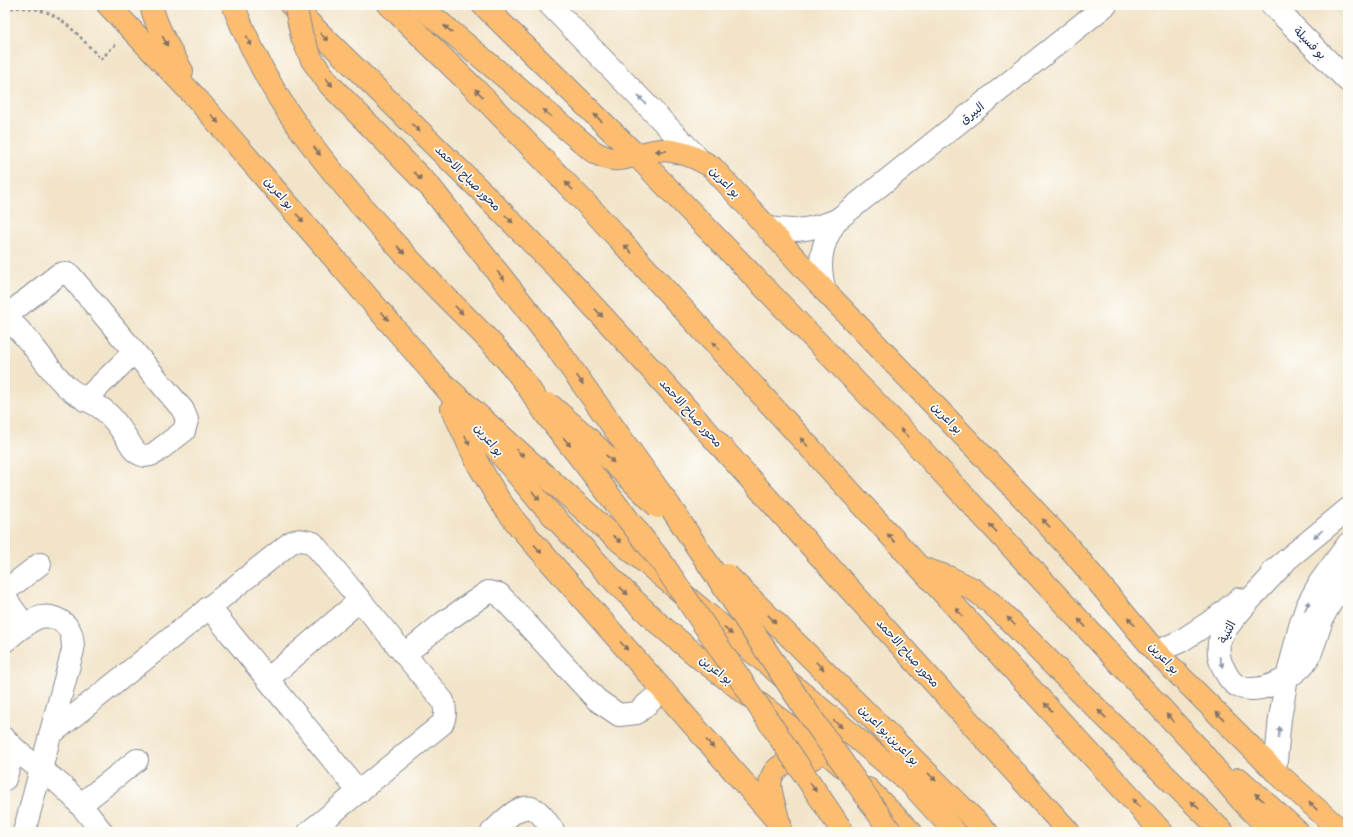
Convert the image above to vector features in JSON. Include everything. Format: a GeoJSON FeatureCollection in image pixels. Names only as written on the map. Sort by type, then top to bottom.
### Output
{"type":"FeatureCollection","features":[{"type":"Feature","properties":{"kind":"main road"},"geometry":{"type":"LineString","coordinates":[[90,5],[131,29]]}},
{"type":"Feature","properties":{"kind":"main road","name":"بو اعرين"},"geometry":{"type":"LineString","coordinates":[[108,5],[198,100],[439,380],[540,502],[624,591],[659,624],[702,660],[833,758],[877,798],[911,832]]}},
{"type":"Feature","properties":{"kind":"main road"},"geometry":{"type":"LineString","coordinates":[[151,5],[163,36],[198,100]]}},
{"type":"Feature","properties":{"kind":"main road"},"geometry":{"type":"LineString","coordinates":[[233,5],[258,61],[296,124],[362,208],[516,370],[545,413],[663,564],[843,832]]}},
{"type":"Feature","properties":{"kind":"main road"},"geometry":{"type":"LineString","coordinates":[[389,5],[476,90],[596,214],[1162,832]]}},
{"type":"Feature","properties":{"kind":"main road"},"geometry":{"type":"LineString","coordinates":[[419,5],[594,152],[608,159],[618,159],[659,150],[682,153],[698,158]]}},
{"type":"Feature","properties":{"kind":"main road"},"geometry":{"type":"LineString","coordinates":[[483,5],[636,155],[915,443],[1197,747],[1241,800],[1272,832]]}},
{"type":"Feature","properties":{"kind":"main road"},"geometry":{"type":"LineString","coordinates":[[294,7],[302,37],[312,60],[330,84],[430,188],[552,340],[669,505],[799,700],[891,832]]}},
{"type":"Feature","properties":{"kind":"main road","name":"محور صباح الاحمد"},"geometry":{"type":"LineString","coordinates":[[294,7],[569,280],[1069,832]]}},
{"type":"Feature","properties":{"kind":"main road","name":"بو اعرين"},"geometry":{"type":"LineString","coordinates":[[698,158],[712,168],[825,291],[1067,545],[1156,652],[1275,771],[1342,832]]}},
{"type":"Feature","properties":{"kind":"main road"},"geometry":{"type":"LineString","coordinates":[[439,380],[478,464],[504,506],[518,525],[783,828]]}},
{"type":"Feature","properties":{"kind":"main road"},"geometry":{"type":"LineString","coordinates":[[439,380],[604,528],[910,783],[955,832]]}},
{"type":"Feature","properties":{"kind":"main road","name":"بو اعرين,بو اعرين"},"geometry":{"type":"LineString","coordinates":[[528,387],[587,437],[987,832]]}},
{"type":"Feature","properties":{"kind":"main road"},"geometry":{"type":"LineString","coordinates":[[917,566],[948,577],[973,589],[991,603],[1008,618],[1081,693],[1222,832]]}},
{"type":"Feature","properties":{"kind":"main road"},"geometry":{"type":"LineString","coordinates":[[1197,747],[1231,772],[1298,832]]}},
{"type":"Feature","properties":{"kind":"main road"},"geometry":{"type":"LineString","coordinates":[[783,828],[772,796],[770,780],[778,768],[786,763],[804,758],[833,758]]}},
{"type":"Feature","properties":{"kind":"street","name":"بو اعرين"},"geometry":{"type":"LineString","coordinates":[[550,5],[698,158]]}},
{"type":"Feature","properties":{"kind":"street","name":"البيرق"},"geometry":{"type":"LineString","coordinates":[[825,291],[820,266],[822,254],[830,230],[837,220],[1106,5]]}},
{"type":"Feature","properties":{"kind":"street","name":"بو فسيلة"},"geometry":{"type":"LineString","coordinates":[[1272,5],[1348,80]]}},
{"type":"Feature","properties":{"kind":"street","name":"البيرق"},"geometry":{"type":"LineString","coordinates":[[768,228],[803,230],[821,226],[837,220]]}},
{"type":"Feature","properties":{"kind":"street"},"geometry":{"type":"LineString","coordinates":[[64,273],[70,275],[134,352],[183,410],[187,420],[184,431],[156,453],[145,456],[135,451],[114,420],[106,412],[97,405],[85,400],[64,385],[19,330],[5,317],[58,275],[64,273]]}},
{"type":"Feature","properties":{"kind":"street"},"geometry":{"type":"LineString","coordinates":[[85,400],[134,352]]}},
{"type":"Feature","properties":{"kind":"street","name":"الثنية"},"geometry":{"type":"LineString","coordinates":[[1156,652],[1181,641],[1216,618],[1348,509]]}},
{"type":"Feature","properties":{"kind":"street"},"geometry":{"type":"LineString","coordinates":[[50,735],[290,543],[297,540],[305,540],[312,543],[360,600],[443,701],[446,709],[442,724],[310,832]]}},
{"type":"Feature","properties":{"kind":"street"},"geometry":{"type":"LineString","coordinates":[[1275,771],[1280,718],[1287,678],[1300,626],[1307,606],[1320,582],[1348,544]]}},
{"type":"Feature","properties":{"kind":"street","name":"الثنية"},"geometry":{"type":"LineString","coordinates":[[1284,563],[1232,620],[1220,642],[1219,660],[1228,678],[1239,687],[1254,689],[1263,688],[1287,678],[1299,669],[1307,660],[1324,614],[1348,580]]}},
{"type":"Feature","properties":{"kind":"street"},"geometry":{"type":"LineString","coordinates":[[5,591],[40,564]]}},
{"type":"Feature","properties":{"kind":"street"},"geometry":{"type":"LineString","coordinates":[[405,654],[443,623],[488,592],[500,594],[597,700],[619,716],[637,713],[663,690]]}},
{"type":"Feature","properties":{"kind":"street"},"geometry":{"type":"LineString","coordinates":[[5,598],[25,626]]}},
{"type":"Feature","properties":{"kind":"street"},"geometry":{"type":"LineString","coordinates":[[268,679],[360,600]]}},
{"type":"Feature","properties":{"kind":"street"},"geometry":{"type":"LineString","coordinates":[[1324,614],[1348,604]]}},
{"type":"Feature","properties":{"kind":"street"},"geometry":{"type":"LineString","coordinates":[[209,607],[359,792]]}},
{"type":"Feature","properties":{"kind":"street"},"geometry":{"type":"LineString","coordinates":[[5,641],[35,619],[45,616],[55,618],[63,623],[70,630],[73,640],[73,650],[24,832]]}},
{"type":"Feature","properties":{"kind":"street"},"geometry":{"type":"LineString","coordinates":[[10,744],[68,792],[102,832]]}},
{"type":"Feature","properties":{"kind":"street"},"geometry":{"type":"LineString","coordinates":[[5,779],[10,744]]}},
{"type":"Feature","properties":{"kind":"street"},"geometry":{"type":"LineString","coordinates":[[80,805],[137,760]]}},
{"type":"Feature","properties":{"kind":"street"},"geometry":{"type":"LineString","coordinates":[[492,832],[522,808],[530,808],[536,811],[554,832]]}},
{"type":"Feature","properties":{"kind":"path"},"geometry":{"type":"LineString","coordinates":[[5,8],[38,10],[49,13],[63,21],[101,59],[131,29]]}},
{"type":"Feature","properties":{"kind":"shaded area"},"geometry":{"type":"Polygon","coordinates":[[[1328,5],[1348,5],[1348,25],[1328,5]]]}}]}
